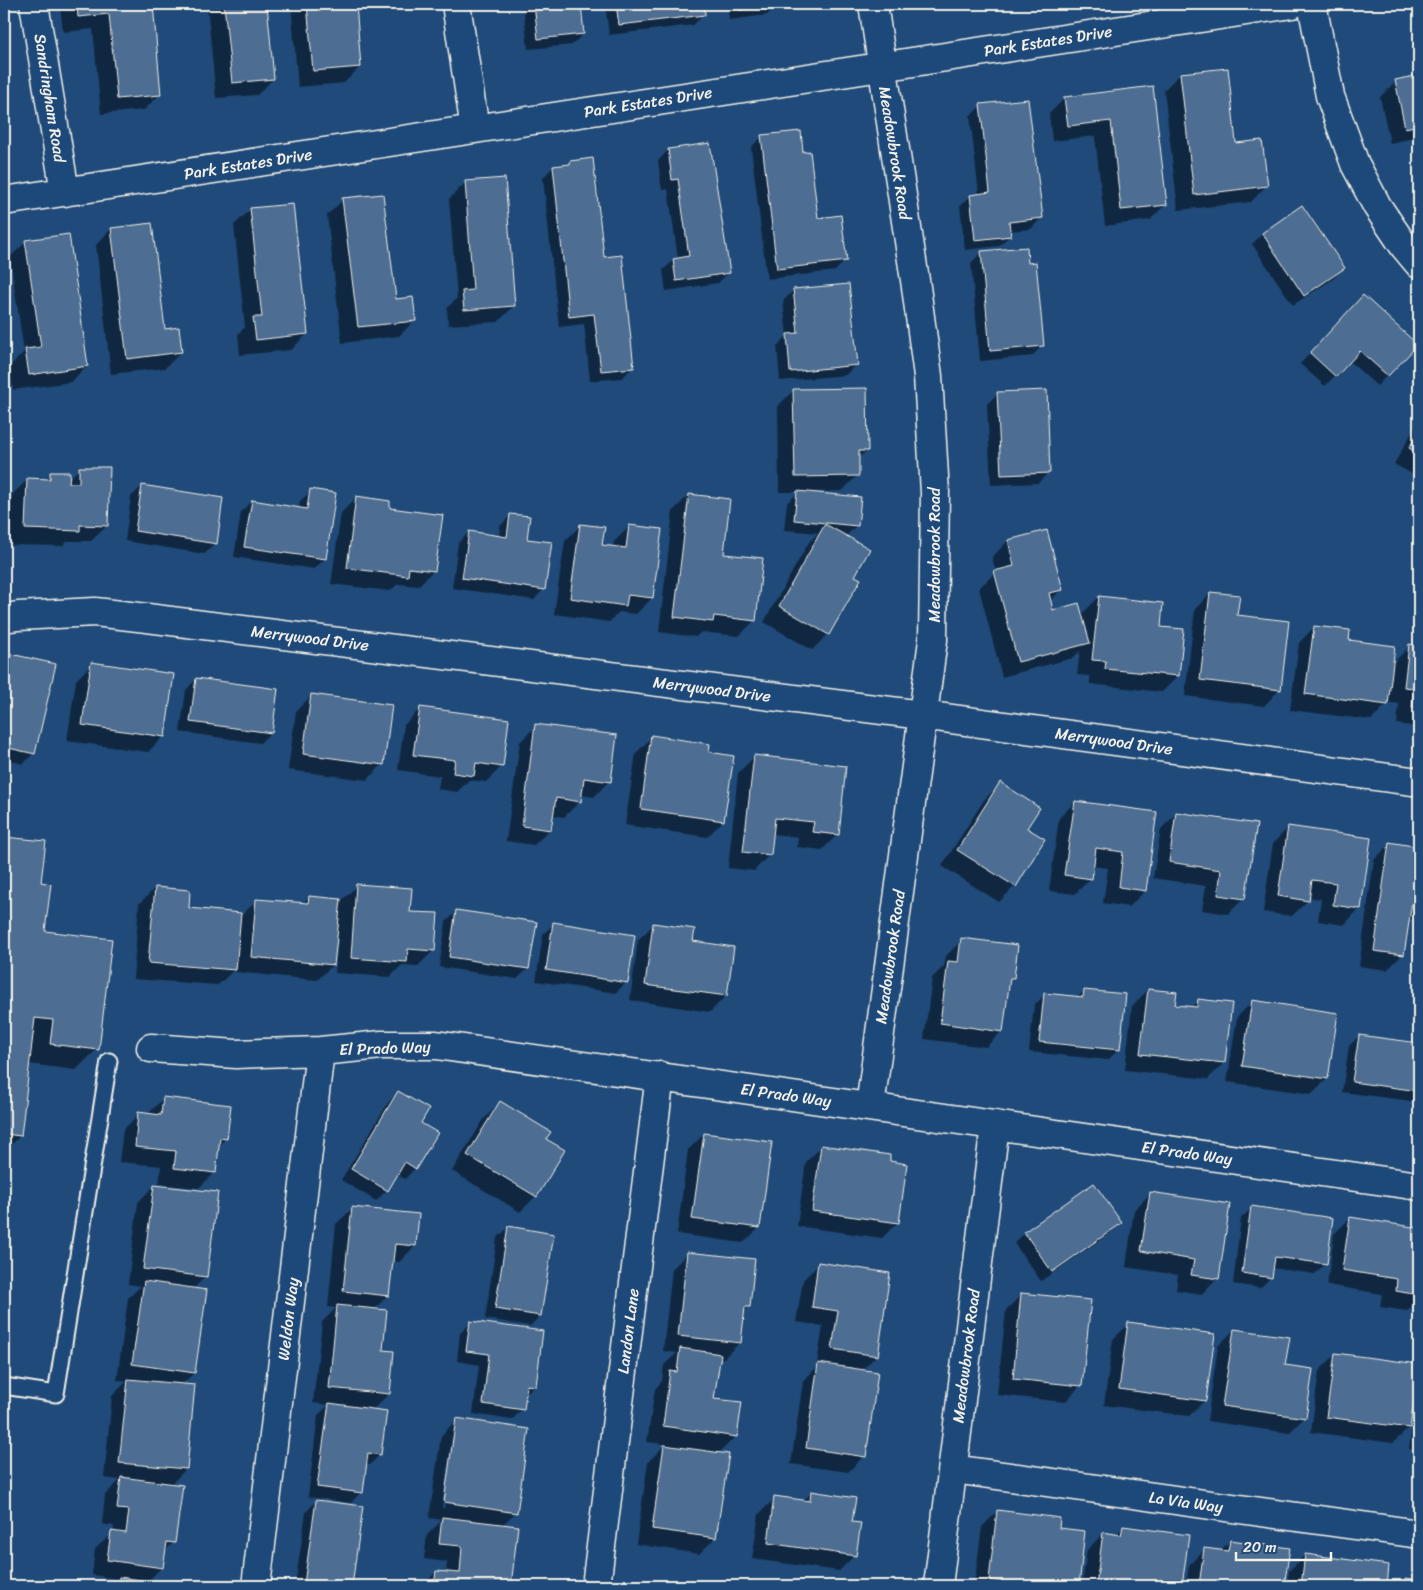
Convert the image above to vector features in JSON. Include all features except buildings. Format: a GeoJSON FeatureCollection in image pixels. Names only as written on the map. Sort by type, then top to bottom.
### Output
{"type":"FeatureCollection","features":[{"type":"Feature","properties":{"kind":"street","name":"Sandringham Road"},"geometry":{"type":"LineString","coordinates":[[34,4],[65,192]]}},
{"type":"Feature","properties":{"kind":"street"},"geometry":{"type":"LineString","coordinates":[[456,4],[474,129]]}},
{"type":"Feature","properties":{"kind":"street","name":"Meadowbrook Road"},"geometry":{"type":"LineString","coordinates":[[870,1107],[933,640],[935,493],[928,376],[873,4]]}},
{"type":"Feature","properties":{"kind":"street","name":"Park Estates Drive"},"geometry":{"type":"LineString","coordinates":[[4,201],[1292,4]]}},
{"type":"Feature","properties":{"kind":"street"},"geometry":{"type":"LineString","coordinates":[[1312,4],[1330,96],[1355,164],[1377,206],[1404,246],[1419,264]]}},
{"type":"Feature","properties":{"kind":"street","name":"Merrywood Drive"},"geometry":{"type":"LineString","coordinates":[[4,618],[95,612],[922,715],[1419,782]]}},
{"type":"Feature","properties":{"kind":"street","name":"El Prado Way"},"geometry":{"type":"LineString","coordinates":[[151,1048],[236,1054],[320,1051],[382,1045],[436,1045],[1419,1186]]}},
{"type":"Feature","properties":{"kind":"street","name":"Weldon Way"},"geometry":{"type":"LineString","coordinates":[[256,1586],[320,1051]]}},
{"type":"Feature","properties":{"kind":"street","name":"Landon Lane"},"geometry":{"type":"LineString","coordinates":[[596,1586],[660,1076]]}},
{"type":"Feature","properties":{"kind":"street","name":"Meadowbrook Road"},"geometry":{"type":"LineString","coordinates":[[938,1586],[995,1125]]}},
{"type":"Feature","properties":{"kind":"street","name":"La Via Way"},"geometry":{"type":"LineString","coordinates":[[952,1469],[1419,1534]]}},
{"type":"Feature","properties":{"kind":"lane"},"geometry":{"type":"LineString","coordinates":[[4,1386],[56,1394],[109,1061]]}}]}
